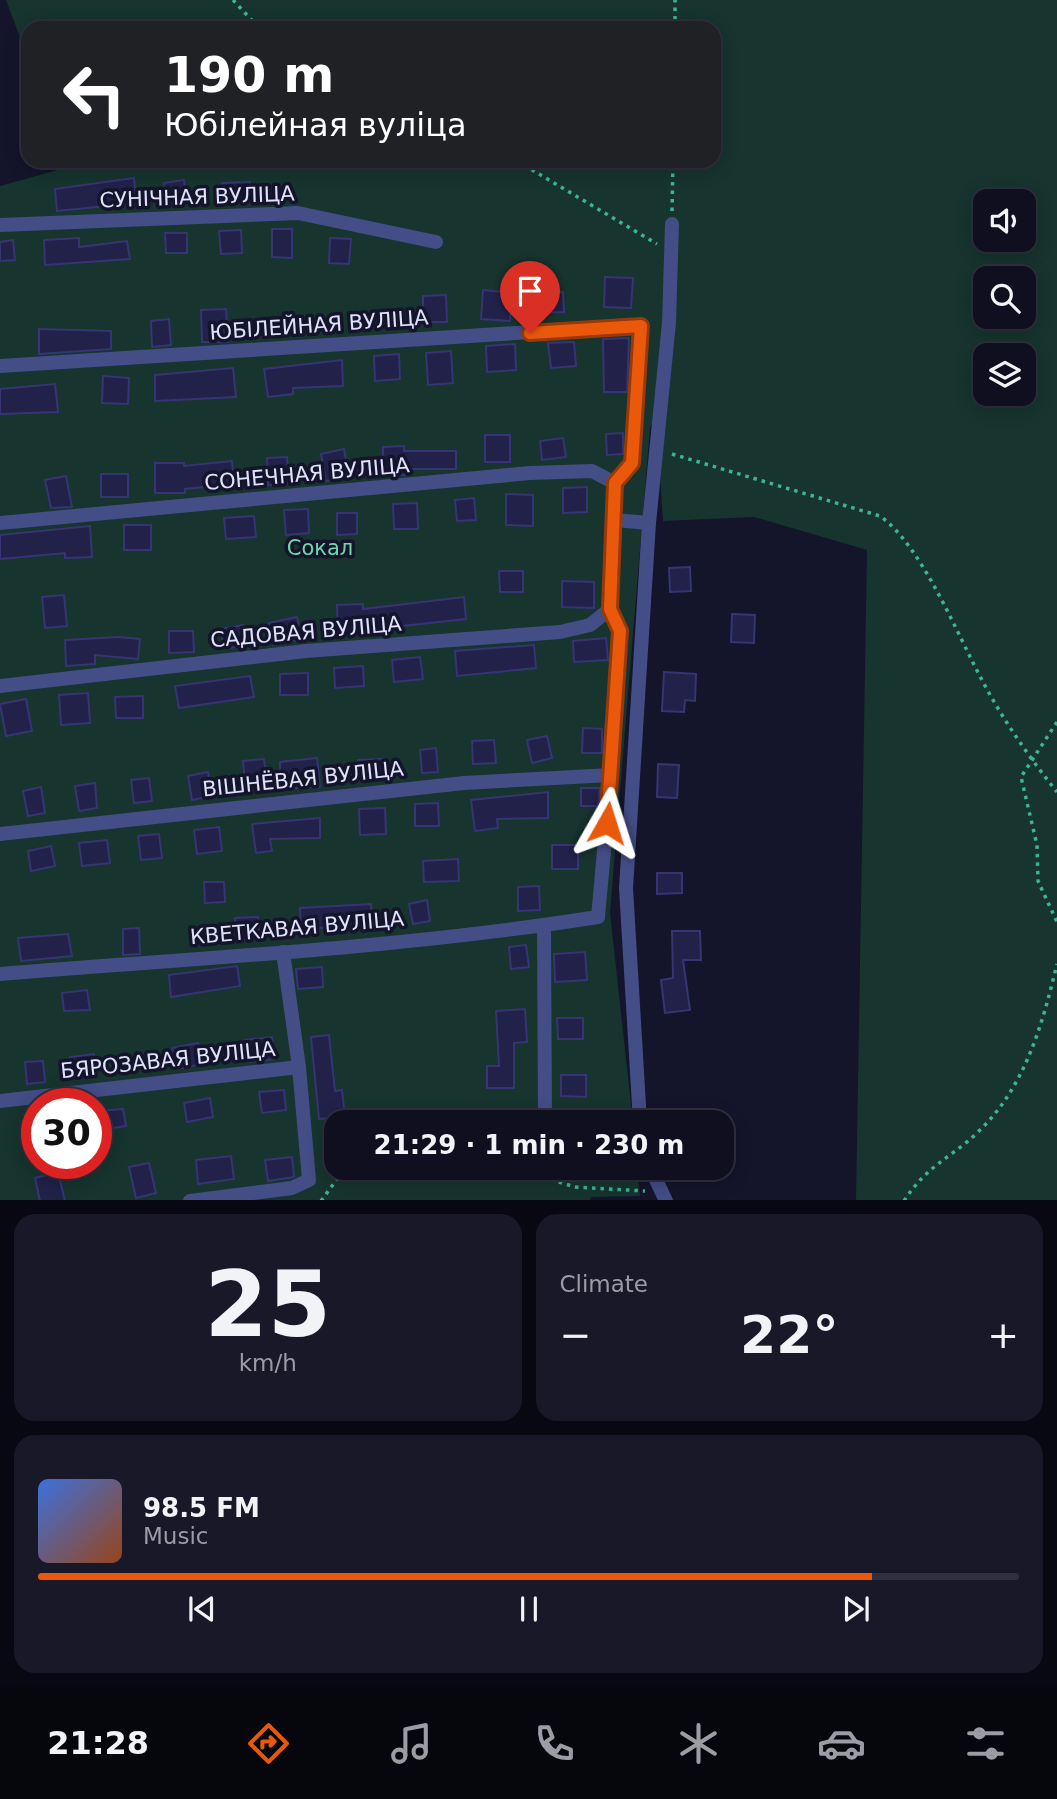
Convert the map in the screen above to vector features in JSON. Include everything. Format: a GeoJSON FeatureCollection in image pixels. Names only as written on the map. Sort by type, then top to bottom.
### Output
{"type":"FeatureCollection","features":[{"type":"Feature","properties":{"kind":"street","name":"СУНІЧНАЯ ВУЛІЦА"},"geometry":{"type":"LineString","coordinates":[[0,225],[298,213],[436,242]]}},
{"type":"Feature","properties":{"kind":"street"},"geometry":{"type":"LineString","coordinates":[[639,1110],[626,888],[649,523],[669,323],[672,224]]}},
{"type":"Feature","properties":{"kind":"street","name":"ЮБІЛЕЙНАЯ ВУЛІЦА"},"geometry":{"type":"LineString","coordinates":[[0,366],[641,326],[632,463],[615,483]]}},
{"type":"Feature","properties":{"kind":"street","name":"СОНЕЧНАЯ ВУЛІЦА"},"geometry":{"type":"LineString","coordinates":[[0,523],[530,473],[592,471],[615,483]]}},
{"type":"Feature","properties":{"kind":"street"},"geometry":{"type":"LineString","coordinates":[[611,775],[620,631],[610,609],[615,483]]}},
{"type":"Feature","properties":{"kind":"street"},"geometry":{"type":"LineString","coordinates":[[615,520],[649,523]]}},
{"type":"Feature","properties":{"kind":"street","name":"САДОВАЯ ВУЛІЦА"},"geometry":{"type":"LineString","coordinates":[[0,686],[306,651],[560,632],[590,625],[610,609]]}},
{"type":"Feature","properties":{"kind":"street","name":"ВІШНЁВАЯ ВУЛІЦА"},"geometry":{"type":"LineString","coordinates":[[0,834],[464,783],[611,775]]}},
{"type":"Feature","properties":{"kind":"street","name":"КВЕТКАВАЯ ВУЛІЦА"},"geometry":{"type":"LineString","coordinates":[[0,974],[283,952],[544,926],[598,917],[611,775]]}},
{"type":"Feature","properties":{"kind":"street"},"geometry":{"type":"LineString","coordinates":[[544,926],[545,1110]]}},
{"type":"Feature","properties":{"kind":"street"},"geometry":{"type":"LineString","coordinates":[[190,1200],[292,1188],[304,1185],[310,1172],[283,952]]}},
{"type":"Feature","properties":{"kind":"street","name":"БЯРОЗАВАЯ ВУЛІЦА"},"geometry":{"type":"LineString","coordinates":[[0,1101],[299,1067]]}},
{"type":"Feature","properties":{"kind":"street"},"geometry":{"type":"LineString","coordinates":[[656,1180],[663,1196]]}},
{"type":"Feature","properties":{"kind":"path"},"geometry":{"type":"LineString","coordinates":[[233,0],[252,21]]}},
{"type":"Feature","properties":{"kind":"path"},"geometry":{"type":"LineString","coordinates":[[675,0],[675,21]]}},
{"type":"Feature","properties":{"kind":"path"},"geometry":{"type":"LineString","coordinates":[[529,168],[617,218],[670,254]]}},
{"type":"Feature","properties":{"kind":"path"},"geometry":{"type":"LineString","coordinates":[[672,224],[673,168]]}},
{"type":"Feature","properties":{"kind":"path"},"geometry":{"type":"LineString","coordinates":[[658,451],[880,516],[896,528],[940,600],[983,683],[1031,760],[1057,792]]}},
{"type":"Feature","properties":{"kind":"path"},"geometry":{"type":"LineString","coordinates":[[1057,722],[1021,777],[1037,845],[1038,881],[1057,922]]}},
{"type":"Feature","properties":{"kind":"path"},"geometry":{"type":"LineString","coordinates":[[904,1200],[934,1164],[976,1134],[998,1111],[1023,1070],[1042,1025],[1057,964]]}},
{"type":"Feature","properties":{"kind":"path"},"geometry":{"type":"LineString","coordinates":[[321,1200],[336,1180]]}},
{"type":"Feature","properties":{"kind":"path"},"geometry":{"type":"LineString","coordinates":[[552,1180],[575,1187],[663,1196]]}},
{"type":"Feature","properties":{"kind":"green space","name":"Сокал"},"geometry":{"type":"Polygon","coordinates":[[[6,0],[1057,0],[1057,1200],[856,1200],[867,550],[754,517],[663,521],[656,413],[650,428],[610,913],[632,1110],[324,1110],[324,1180],[638,1180],[640,1196],[591,1197],[590,1200],[0,1200],[0,186],[65,168],[721,168],[721,21],[21,21],[21,40],[6,0]]]}},
{"type":"Feature","properties":{"kind":"building"},"geometry":{"type":"Polygon","coordinates":[[[134,178],[136,203],[57,211],[55,189],[134,178]]]}},
{"type":"Feature","properties":{"kind":"building"},"geometry":{"type":"Polygon","coordinates":[[[184,180],[186,201],[166,203],[164,183],[184,180]]]}},
{"type":"Feature","properties":{"kind":"building"},"geometry":{"type":"Polygon","coordinates":[[[250,182],[251,198],[224,200],[222,183],[250,182]]]}},
{"type":"Feature","properties":{"kind":"building"},"geometry":{"type":"Polygon","coordinates":[[[272,229],[292,229],[292,258],[272,257],[272,229]]]}},
{"type":"Feature","properties":{"kind":"building"},"geometry":{"type":"Polygon","coordinates":[[[241,230],[242,253],[221,254],[219,231],[241,230]]]}},
{"type":"Feature","properties":{"kind":"building"},"geometry":{"type":"Polygon","coordinates":[[[165,233],[187,233],[187,253],[166,253],[165,233]]]}},
{"type":"Feature","properties":{"kind":"building"},"geometry":{"type":"Polygon","coordinates":[[[79,238],[79,247],[127,241],[130,259],[45,265],[44,240],[79,238]]]}},
{"type":"Feature","properties":{"kind":"building"},"geometry":{"type":"Polygon","coordinates":[[[330,238],[351,239],[349,264],[329,263],[330,238]]]}},
{"type":"Feature","properties":{"kind":"building"},"geometry":{"type":"Polygon","coordinates":[[[13,240],[15,260],[0,261],[0,242],[13,240]]]}},
{"type":"Feature","properties":{"kind":"building"},"geometry":{"type":"Polygon","coordinates":[[[605,277],[633,278],[631,308],[604,307],[605,277]]]}},
{"type":"Feature","properties":{"kind":"building"},"geometry":{"type":"Polygon","coordinates":[[[483,290],[512,293],[510,321],[481,319],[483,290]]]}},
{"type":"Feature","properties":{"kind":"building"},"geometry":{"type":"Polygon","coordinates":[[[563,292],[564,312],[538,313],[537,293],[563,292]]]}},
{"type":"Feature","properties":{"kind":"building"},"geometry":{"type":"Polygon","coordinates":[[[446,295],[447,322],[423,322],[423,296],[446,295]]]}},
{"type":"Feature","properties":{"kind":"building"},"geometry":{"type":"Polygon","coordinates":[[[226,309],[228,342],[202,342],[201,310],[226,309]]]}},
{"type":"Feature","properties":{"kind":"building"},"geometry":{"type":"Polygon","coordinates":[[[256,318],[284,318],[284,336],[256,336],[256,318]]]}},
{"type":"Feature","properties":{"kind":"building"},"geometry":{"type":"Polygon","coordinates":[[[169,319],[171,345],[152,347],[151,321],[169,319]]]}},
{"type":"Feature","properties":{"kind":"building"},"geometry":{"type":"Polygon","coordinates":[[[39,329],[111,331],[111,349],[39,354],[39,329]]]}},
{"type":"Feature","properties":{"kind":"building"},"geometry":{"type":"Polygon","coordinates":[[[629,338],[627,392],[604,392],[603,339],[629,338]]]}},
{"type":"Feature","properties":{"kind":"building"},"geometry":{"type":"Polygon","coordinates":[[[574,342],[576,366],[551,368],[548,343],[574,342]]]}},
{"type":"Feature","properties":{"kind":"building"},"geometry":{"type":"Polygon","coordinates":[[[515,344],[516,370],[487,372],[486,346],[515,344]]]}},
{"type":"Feature","properties":{"kind":"building"},"geometry":{"type":"Polygon","coordinates":[[[451,351],[453,383],[428,385],[426,353],[451,351]]]}},
{"type":"Feature","properties":{"kind":"building"},"geometry":{"type":"Polygon","coordinates":[[[399,354],[400,379],[375,381],[374,356],[399,354]]]}},
{"type":"Feature","properties":{"kind":"building"},"geometry":{"type":"Polygon","coordinates":[[[342,360],[343,386],[293,388],[293,394],[268,397],[264,369],[342,360]]]}},
{"type":"Feature","properties":{"kind":"building"},"geometry":{"type":"Polygon","coordinates":[[[233,368],[236,397],[155,401],[155,375],[233,368]]]}},
{"type":"Feature","properties":{"kind":"building"},"geometry":{"type":"Polygon","coordinates":[[[103,376],[129,378],[128,404],[102,403],[103,376]]]}},
{"type":"Feature","properties":{"kind":"building"},"geometry":{"type":"Polygon","coordinates":[[[55,384],[58,412],[0,414],[0,389],[55,384]]]}},
{"type":"Feature","properties":{"kind":"building"},"geometry":{"type":"Polygon","coordinates":[[[623,433],[623,454],[607,455],[606,434],[623,433]]]}},
{"type":"Feature","properties":{"kind":"building"},"geometry":{"type":"Polygon","coordinates":[[[485,435],[510,435],[510,462],[485,462],[485,435]]]}},
{"type":"Feature","properties":{"kind":"building"},"geometry":{"type":"Polygon","coordinates":[[[563,438],[566,457],[542,460],[540,441],[563,438]]]}},
{"type":"Feature","properties":{"kind":"building"},"geometry":{"type":"Polygon","coordinates":[[[404,446],[404,451],[456,451],[456,469],[405,469],[405,475],[383,475],[383,447],[404,446]]]}},
{"type":"Feature","properties":{"kind":"building"},"geometry":{"type":"Polygon","coordinates":[[[344,449],[349,477],[326,481],[321,454],[344,449]]]}},
{"type":"Feature","properties":{"kind":"building"},"geometry":{"type":"Polygon","coordinates":[[[287,457],[289,483],[268,485],[267,458],[287,457]]]}},
{"type":"Feature","properties":{"kind":"building"},"geometry":{"type":"Polygon","coordinates":[[[232,461],[234,484],[185,489],[185,493],[155,493],[155,463],[184,463],[184,466],[232,461]]]}},
{"type":"Feature","properties":{"kind":"building"},"geometry":{"type":"Polygon","coordinates":[[[101,474],[128,474],[128,497],[101,497],[101,474]]]}},
{"type":"Feature","properties":{"kind":"building"},"geometry":{"type":"Polygon","coordinates":[[[66,476],[72,507],[51,508],[45,480],[66,476]]]}},
{"type":"Feature","properties":{"kind":"building"},"geometry":{"type":"Polygon","coordinates":[[[587,487],[587,512],[563,513],[563,488],[587,487]]]}},
{"type":"Feature","properties":{"kind":"building"},"geometry":{"type":"Polygon","coordinates":[[[506,494],[533,495],[533,526],[506,525],[506,494]]]}},
{"type":"Feature","properties":{"kind":"building"},"geometry":{"type":"Polygon","coordinates":[[[474,498],[476,520],[457,521],[455,500],[474,498]]]}},
{"type":"Feature","properties":{"kind":"building"},"geometry":{"type":"Polygon","coordinates":[[[417,503],[418,529],[394,529],[393,504],[417,503]]]}},
{"type":"Feature","properties":{"kind":"building"},"geometry":{"type":"Polygon","coordinates":[[[308,509],[309,533],[286,535],[284,510],[308,509]]]}},
{"type":"Feature","properties":{"kind":"building"},"geometry":{"type":"Polygon","coordinates":[[[337,513],[357,513],[357,534],[337,535],[337,513]]]}},
{"type":"Feature","properties":{"kind":"building"},"geometry":{"type":"Polygon","coordinates":[[[254,516],[256,537],[226,539],[224,518],[254,516]]]}},
{"type":"Feature","properties":{"kind":"building"},"geometry":{"type":"Polygon","coordinates":[[[124,525],[151,525],[151,550],[124,550],[124,525]]]}},
{"type":"Feature","properties":{"kind":"building"},"geometry":{"type":"Polygon","coordinates":[[[90,526],[92,557],[65,558],[65,553],[0,559],[0,535],[90,526]]]}},
{"type":"Feature","properties":{"kind":"building"},"geometry":{"type":"Polygon","coordinates":[[[690,567],[691,591],[670,592],[669,568],[690,567]]]}},
{"type":"Feature","properties":{"kind":"building"},"geometry":{"type":"Polygon","coordinates":[[[499,571],[523,571],[523,592],[500,592],[499,571]]]}},
{"type":"Feature","properties":{"kind":"building"},"geometry":{"type":"Polygon","coordinates":[[[562,581],[594,582],[594,608],[562,607],[562,581]]]}},
{"type":"Feature","properties":{"kind":"building"},"geometry":{"type":"Polygon","coordinates":[[[64,595],[67,626],[45,628],[42,597],[64,595]]]}},
{"type":"Feature","properties":{"kind":"building"},"geometry":{"type":"Polygon","coordinates":[[[464,597],[466,619],[338,633],[337,605],[363,604],[363,609],[464,597]]]}},
{"type":"Feature","properties":{"kind":"building"},"geometry":{"type":"Polygon","coordinates":[[[732,614],[755,615],[754,643],[731,642],[732,614]]]}},
{"type":"Feature","properties":{"kind":"building"},"geometry":{"type":"Polygon","coordinates":[[[297,617],[302,639],[273,645],[269,623],[297,617]]]}},
{"type":"Feature","properties":{"kind":"building"},"geometry":{"type":"Polygon","coordinates":[[[243,625],[246,646],[224,649],[221,629],[243,625]]]}},
{"type":"Feature","properties":{"kind":"building"},"geometry":{"type":"Polygon","coordinates":[[[169,631],[193,631],[194,652],[169,653],[169,631]]]}},
{"type":"Feature","properties":{"kind":"building"},"geometry":{"type":"Polygon","coordinates":[[[119,637],[140,639],[138,659],[95,655],[95,664],[66,666],[65,640],[119,637]]]}},
{"type":"Feature","properties":{"kind":"building"},"geometry":{"type":"Polygon","coordinates":[[[606,638],[608,660],[574,662],[573,641],[606,638]]]}},
{"type":"Feature","properties":{"kind":"building"},"geometry":{"type":"Polygon","coordinates":[[[534,645],[536,668],[457,676],[455,651],[534,645]]]}},
{"type":"Feature","properties":{"kind":"building"},"geometry":{"type":"Polygon","coordinates":[[[420,657],[423,679],[394,682],[392,660],[420,657]]]}},
{"type":"Feature","properties":{"kind":"building"},"geometry":{"type":"Polygon","coordinates":[[[363,666],[364,686],[335,688],[334,668],[363,666]]]}},
{"type":"Feature","properties":{"kind":"building"},"geometry":{"type":"Polygon","coordinates":[[[664,672],[696,674],[695,701],[685,700],[684,712],[662,711],[664,672]]]}},
{"type":"Feature","properties":{"kind":"building"},"geometry":{"type":"Polygon","coordinates":[[[308,673],[308,695],[280,695],[280,674],[308,673]]]}},
{"type":"Feature","properties":{"kind":"building"},"geometry":{"type":"Polygon","coordinates":[[[250,676],[254,697],[179,708],[175,686],[250,676]]]}},
{"type":"Feature","properties":{"kind":"building"},"geometry":{"type":"Polygon","coordinates":[[[88,693],[90,723],[61,725],[59,695],[88,693]]]}},
{"type":"Feature","properties":{"kind":"building"},"geometry":{"type":"Polygon","coordinates":[[[143,696],[143,718],[116,718],[115,697],[143,696]]]}},
{"type":"Feature","properties":{"kind":"building"},"geometry":{"type":"Polygon","coordinates":[[[26,699],[32,731],[6,736],[0,704],[26,699]]]}},
{"type":"Feature","properties":{"kind":"building"},"geometry":{"type":"Polygon","coordinates":[[[583,728],[602,729],[602,753],[582,753],[583,728]]]}},
{"type":"Feature","properties":{"kind":"building"},"geometry":{"type":"Polygon","coordinates":[[[547,736],[552,758],[532,763],[527,740],[547,736]]]}},
{"type":"Feature","properties":{"kind":"building"},"geometry":{"type":"Polygon","coordinates":[[[494,740],[496,763],[473,764],[472,741],[494,740]]]}},
{"type":"Feature","properties":{"kind":"building"},"geometry":{"type":"Polygon","coordinates":[[[436,748],[438,772],[422,773],[420,750],[436,748]]]}},
{"type":"Feature","properties":{"kind":"building"},"geometry":{"type":"Polygon","coordinates":[[[317,758],[320,787],[280,789],[280,762],[317,758]]]}},
{"type":"Feature","properties":{"kind":"building"},"geometry":{"type":"Polygon","coordinates":[[[264,759],[268,790],[246,792],[243,761],[264,759]]]}},
{"type":"Feature","properties":{"kind":"building"},"geometry":{"type":"Polygon","coordinates":[[[382,759],[383,777],[359,778],[358,760],[382,759]]]}},
{"type":"Feature","properties":{"kind":"building"},"geometry":{"type":"Polygon","coordinates":[[[658,764],[679,765],[677,798],[657,797],[658,764]]]}},
{"type":"Feature","properties":{"kind":"building"},"geometry":{"type":"Polygon","coordinates":[[[208,772],[212,796],[192,800],[188,776],[208,772]]]}},
{"type":"Feature","properties":{"kind":"building"},"geometry":{"type":"Polygon","coordinates":[[[149,778],[152,801],[134,803],[131,780],[149,778]]]}},
{"type":"Feature","properties":{"kind":"building"},"geometry":{"type":"Polygon","coordinates":[[[95,783],[97,808],[79,811],[75,786],[95,783]]]}},
{"type":"Feature","properties":{"kind":"building"},"geometry":{"type":"Polygon","coordinates":[[[41,787],[45,813],[28,816],[23,791],[41,787]]]}},
{"type":"Feature","properties":{"kind":"building"},"geometry":{"type":"Polygon","coordinates":[[[581,788],[600,788],[598,806],[581,806],[581,788]]]}},
{"type":"Feature","properties":{"kind":"building"},"geometry":{"type":"Polygon","coordinates":[[[548,792],[548,818],[497,819],[498,828],[475,831],[471,800],[548,792]]]}},
{"type":"Feature","properties":{"kind":"building"},"geometry":{"type":"Polygon","coordinates":[[[438,803],[439,826],[415,826],[415,804],[438,803]]]}},
{"type":"Feature","properties":{"kind":"building"},"geometry":{"type":"Polygon","coordinates":[[[385,808],[386,834],[360,835],[359,809],[385,808]]]}},
{"type":"Feature","properties":{"kind":"building"},"geometry":{"type":"Polygon","coordinates":[[[320,818],[320,838],[270,839],[272,851],[256,853],[252,824],[320,818]]]}},
{"type":"Feature","properties":{"kind":"building"},"geometry":{"type":"Polygon","coordinates":[[[219,827],[222,851],[197,854],[194,830],[219,827]]]}},
{"type":"Feature","properties":{"kind":"building"},"geometry":{"type":"Polygon","coordinates":[[[159,834],[162,858],[141,860],[138,836],[159,834]]]}},
{"type":"Feature","properties":{"kind":"building"},"geometry":{"type":"Polygon","coordinates":[[[107,840],[110,863],[82,866],[79,843],[107,840]]]}},
{"type":"Feature","properties":{"kind":"building"},"geometry":{"type":"Polygon","coordinates":[[[552,845],[578,845],[578,869],[552,869],[552,845]]]}},
{"type":"Feature","properties":{"kind":"building"},"geometry":{"type":"Polygon","coordinates":[[[51,846],[55,866],[31,871],[28,851],[51,846]]]}},
{"type":"Feature","properties":{"kind":"building"},"geometry":{"type":"Polygon","coordinates":[[[458,859],[459,881],[424,882],[423,861],[458,859]]]}},
{"type":"Feature","properties":{"kind":"building"},"geometry":{"type":"Polygon","coordinates":[[[657,873],[682,873],[682,893],[657,894],[657,873]]]}},
{"type":"Feature","properties":{"kind":"building"},"geometry":{"type":"Polygon","coordinates":[[[204,882],[224,882],[225,902],[205,903],[204,882]]]}},
{"type":"Feature","properties":{"kind":"building"},"geometry":{"type":"Polygon","coordinates":[[[539,886],[540,910],[518,911],[518,887],[539,886]]]}},
{"type":"Feature","properties":{"kind":"building"},"geometry":{"type":"Polygon","coordinates":[[[427,900],[430,921],[413,924],[409,904],[427,900]]]}},
{"type":"Feature","properties":{"kind":"building"},"geometry":{"type":"Polygon","coordinates":[[[371,904],[372,925],[319,928],[319,934],[301,936],[300,908],[371,904]]]}},
{"type":"Feature","properties":{"kind":"building"},"geometry":{"type":"Polygon","coordinates":[[[258,917],[259,939],[236,940],[235,918],[258,917]]]}},
{"type":"Feature","properties":{"kind":"building"},"geometry":{"type":"Polygon","coordinates":[[[139,928],[140,954],[123,955],[123,929],[139,928]]]}},
{"type":"Feature","properties":{"kind":"building"},"geometry":{"type":"Polygon","coordinates":[[[672,931],[700,931],[701,960],[683,960],[690,1010],[665,1013],[661,980],[673,978],[672,931]]]}},
{"type":"Feature","properties":{"kind":"building"},"geometry":{"type":"Polygon","coordinates":[[[68,934],[72,956],[21,961],[18,938],[68,934]]]}},
{"type":"Feature","properties":{"kind":"building"},"geometry":{"type":"Polygon","coordinates":[[[526,945],[529,967],[511,969],[509,947],[526,945]]]}},
{"type":"Feature","properties":{"kind":"building"},"geometry":{"type":"Polygon","coordinates":[[[585,952],[587,980],[555,982],[554,954],[585,952]]]}},
{"type":"Feature","properties":{"kind":"building"},"geometry":{"type":"Polygon","coordinates":[[[237,966],[240,986],[171,997],[169,975],[237,966]]]}},
{"type":"Feature","properties":{"kind":"building"},"geometry":{"type":"Polygon","coordinates":[[[322,967],[323,987],[298,989],[296,969],[322,967]]]}},
{"type":"Feature","properties":{"kind":"building"},"geometry":{"type":"Polygon","coordinates":[[[87,990],[90,1010],[64,1011],[62,993],[87,990]]]}},
{"type":"Feature","properties":{"kind":"building"},"geometry":{"type":"Polygon","coordinates":[[[525,1009],[527,1042],[514,1043],[514,1088],[487,1088],[487,1066],[499,1066],[496,1011],[525,1009]]]}},
{"type":"Feature","properties":{"kind":"building"},"geometry":{"type":"Polygon","coordinates":[[[557,1018],[583,1018],[583,1039],[558,1039],[557,1018]]]}},
{"type":"Feature","properties":{"kind":"building"},"geometry":{"type":"Polygon","coordinates":[[[329,1035],[335,1091],[342,1090],[344,1110],[324,1110],[324,1119],[319,1119],[311,1037],[329,1035]]]}},
{"type":"Feature","properties":{"kind":"building"},"geometry":{"type":"Polygon","coordinates":[[[272,1037],[274,1059],[248,1062],[245,1040],[272,1037]]]}},
{"type":"Feature","properties":{"kind":"building"},"geometry":{"type":"Polygon","coordinates":[[[198,1043],[202,1064],[176,1069],[172,1048],[198,1043]]]}},
{"type":"Feature","properties":{"kind":"building"},"geometry":{"type":"Polygon","coordinates":[[[94,1054],[97,1076],[72,1079],[70,1057],[94,1054]]]}},
{"type":"Feature","properties":{"kind":"building"},"geometry":{"type":"Polygon","coordinates":[[[43,1061],[45,1082],[27,1084],[25,1062],[43,1061]]]}},
{"type":"Feature","properties":{"kind":"building"},"geometry":{"type":"Polygon","coordinates":[[[561,1075],[586,1075],[586,1097],[561,1096],[561,1075]]]}},
{"type":"Feature","properties":{"kind":"building"},"geometry":{"type":"Polygon","coordinates":[[[284,1090],[286,1110],[262,1113],[259,1092],[284,1090]]]}},
{"type":"Feature","properties":{"kind":"building"},"geometry":{"type":"Polygon","coordinates":[[[210,1098],[213,1117],[187,1122],[184,1103],[210,1098]]]}},
{"type":"Feature","properties":{"kind":"building"},"geometry":{"type":"Polygon","coordinates":[[[123,1109],[126,1126],[112,1128],[112,1110],[123,1109]]]}},
{"type":"Feature","properties":{"kind":"building"},"geometry":{"type":"Polygon","coordinates":[[[231,1156],[234,1179],[198,1184],[196,1160],[231,1156]]]}},
{"type":"Feature","properties":{"kind":"building"},"geometry":{"type":"Polygon","coordinates":[[[292,1157],[294,1177],[268,1181],[265,1160],[292,1157]]]}},
{"type":"Feature","properties":{"kind":"building"},"geometry":{"type":"Polygon","coordinates":[[[149,1163],[156,1193],[136,1198],[129,1167],[149,1163]]]}},
{"type":"Feature","properties":{"kind":"building"},"geometry":{"type":"Polygon","coordinates":[[[35,1179],[60,1179],[65,1200],[40,1200],[35,1179]]]}},
{"type":"Feature","properties":{"kind":"route"},"geometry":{"type":"LineString","coordinates":[[530,333],[641,326],[632,463],[615,483],[610,609],[620,631],[607,823]]}}]}
